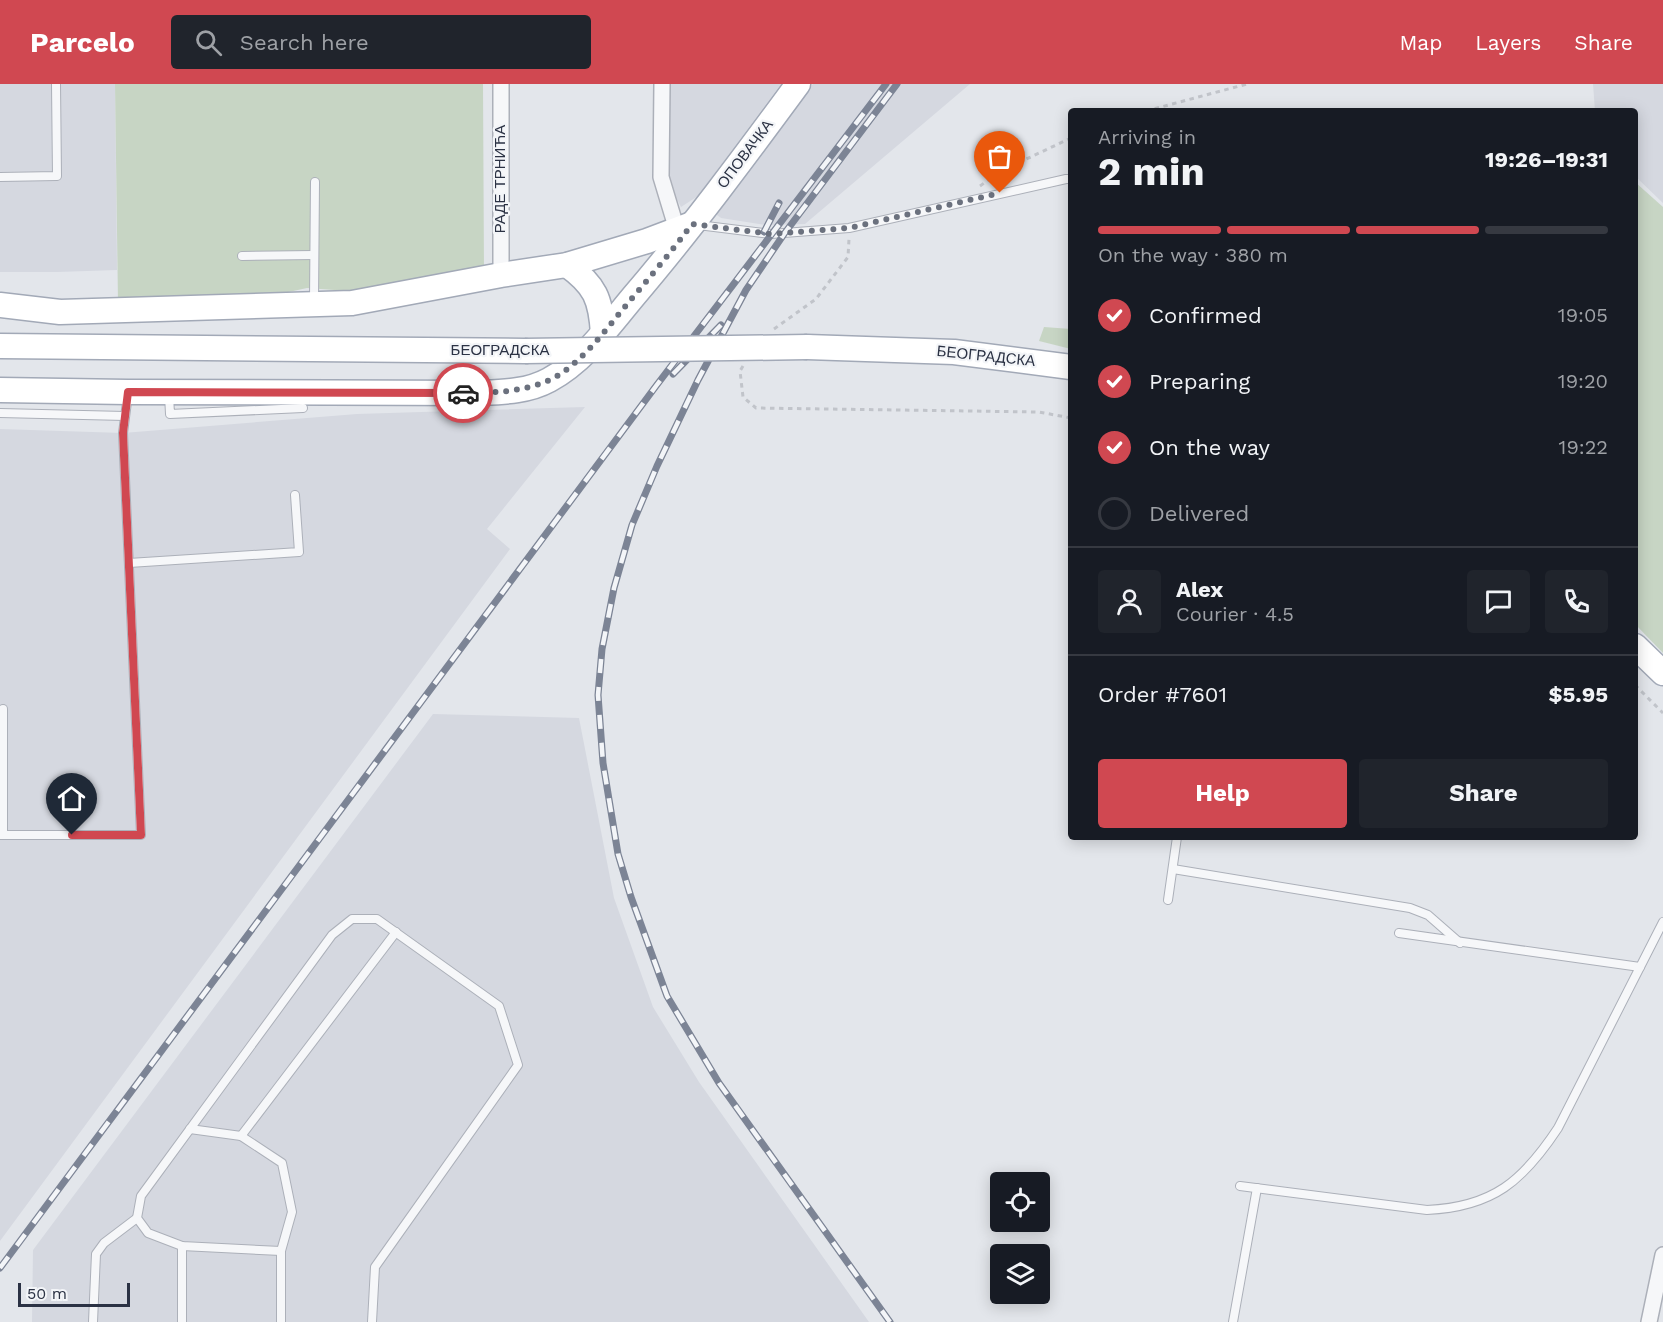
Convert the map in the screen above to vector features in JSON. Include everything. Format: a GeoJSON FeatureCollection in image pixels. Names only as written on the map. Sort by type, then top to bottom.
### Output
{"type":"FeatureCollection","features":[{"type":"Feature","properties":{"kind":"main road","name":"ОПОВАЧКА"},"geometry":{"type":"LineString","coordinates":[[0,390],[127,404],[169,392],[510,392],[548,381],[571,365],[603,334],[670,254],[684,227],[798,84]]}},
{"type":"Feature","properties":{"kind":"main road"},"geometry":{"type":"LineString","coordinates":[[0,304],[60,312],[352,303],[567,265],[647,241],[684,227]]}},
{"type":"Feature","properties":{"kind":"main road"},"geometry":{"type":"LineString","coordinates":[[567,265],[592,286],[602,314],[603,334]]}},
{"type":"Feature","properties":{"kind":"main road","name":"БЕОГРАДСКА"},"geometry":{"type":"LineString","coordinates":[[0,346],[525,351],[807,347],[954,352],[1068,367]]}},
{"type":"Feature","properties":{"kind":"main road"},"geometry":{"type":"LineString","coordinates":[[1638,649],[1663,674]]}},
{"type":"Feature","properties":{"kind":"street","name":"РАДЕ ТРНИЋА"},"geometry":{"type":"LineString","coordinates":[[501,84],[501,275]]}},
{"type":"Feature","properties":{"kind":"street"},"geometry":{"type":"LineString","coordinates":[[662,84],[661,177],[684,227]]}},
{"type":"Feature","properties":{"kind":"street"},"geometry":{"type":"LineString","coordinates":[[1649,1322],[1663,1255]]}},
{"type":"Feature","properties":{"kind":"lane"},"geometry":{"type":"LineString","coordinates":[[0,177],[57,176],[56,84]]}},
{"type":"Feature","properties":{"kind":"lane"},"geometry":{"type":"LineString","coordinates":[[684,227],[771,234],[849,228],[1068,179]]}},
{"type":"Feature","properties":{"kind":"lane"},"geometry":{"type":"LineString","coordinates":[[314,304],[315,182]]}},
{"type":"Feature","properties":{"kind":"lane"},"geometry":{"type":"LineString","coordinates":[[242,256],[314,255]]}},
{"type":"Feature","properties":{"kind":"lane"},"geometry":{"type":"LineString","coordinates":[[169,392],[171,414],[303,408]]}},
{"type":"Feature","properties":{"kind":"lane"},"geometry":{"type":"LineString","coordinates":[[0,412],[127,404],[123,433],[141,835],[1,835],[3,709]]}},
{"type":"Feature","properties":{"kind":"lane"},"geometry":{"type":"LineString","coordinates":[[129,563],[299,552],[296,495]]}},
{"type":"Feature","properties":{"kind":"lane"},"geometry":{"type":"LineString","coordinates":[[1168,900],[1177,840]]}},
{"type":"Feature","properties":{"kind":"lane"},"geometry":{"type":"LineString","coordinates":[[1173,869],[1410,908],[1428,915],[1460,942]]}},
{"type":"Feature","properties":{"kind":"lane"},"geometry":{"type":"LineString","coordinates":[[93,1322],[96,1254],[104,1243],[137,1218],[141,1196],[332,935],[352,919],[376,919],[499,1006],[518,1065],[375,1267],[372,1322]]}},
{"type":"Feature","properties":{"kind":"lane"},"geometry":{"type":"LineString","coordinates":[[1240,1186],[1427,1210],[1452,1209],[1473,1204],[1491,1196],[1526,1169],[1544,1150],[1558,1128],[1663,922]]}},
{"type":"Feature","properties":{"kind":"lane"},"geometry":{"type":"LineString","coordinates":[[241,1136],[396,932]]}},
{"type":"Feature","properties":{"kind":"lane"},"geometry":{"type":"LineString","coordinates":[[1399,933],[1640,967]]}},
{"type":"Feature","properties":{"kind":"lane"},"geometry":{"type":"LineString","coordinates":[[190,1129],[241,1136],[282,1163],[292,1212],[281,1251],[281,1322]]}},
{"type":"Feature","properties":{"kind":"lane"},"geometry":{"type":"LineString","coordinates":[[1233,1322],[1257,1188]]}},
{"type":"Feature","properties":{"kind":"lane"},"geometry":{"type":"LineString","coordinates":[[137,1218],[148,1233],[182,1246],[281,1251]]}},
{"type":"Feature","properties":{"kind":"lane"},"geometry":{"type":"LineString","coordinates":[[182,1246],[182,1322]]}},
{"type":"Feature","properties":{"kind":"path"},"geometry":{"type":"LineString","coordinates":[[1157,108],[1247,84]]}},
{"type":"Feature","properties":{"kind":"path"},"geometry":{"type":"LineString","coordinates":[[956,203],[1001,171],[1068,139]]}},
{"type":"Feature","properties":{"kind":"path"},"geometry":{"type":"LineString","coordinates":[[772,332],[779,324],[816,299],[848,257],[849,228]]}},
{"type":"Feature","properties":{"kind":"path"},"geometry":{"type":"LineString","coordinates":[[745,363],[740,371],[743,397],[756,408],[1039,412],[1068,417]]}},
{"type":"Feature","properties":{"kind":"path"},"geometry":{"type":"LineString","coordinates":[[1638,688],[1663,713]]}},
{"type":"Feature","properties":{"kind":"shaded area"},"geometry":{"type":"Polygon","coordinates":[[[0,84],[115,84],[117,270],[0,272],[0,84]]]}},
{"type":"Feature","properties":{"kind":"shaded area"},"geometry":{"type":"Polygon","coordinates":[[[670,84],[781,84],[698,196],[681,207],[672,190],[668,174],[670,84]]]}},
{"type":"Feature","properties":{"kind":"shaded area"},"geometry":{"type":"Polygon","coordinates":[[[813,84],[970,84],[805,224],[766,225],[721,218],[717,215],[716,209],[813,84]]]}},
{"type":"Feature","properties":{"kind":"shaded area"},"geometry":{"type":"Polygon","coordinates":[[[1593,84],[1663,84],[1663,203],[1638,179],[1638,108],[1595,108],[1593,84]]]}},
{"type":"Feature","properties":{"kind":"shaded area"},"geometry":{"type":"Polygon","coordinates":[[[585,407],[487,529],[510,549],[0,1241],[0,429],[123,433],[357,414],[585,407]]]}},
{"type":"Feature","properties":{"kind":"shaded area"},"geometry":{"type":"Polygon","coordinates":[[[433,714],[579,718],[614,898],[653,1007],[699,1082],[869,1322],[32,1322],[33,1250],[433,714]]]}},
{"type":"Feature","properties":{"kind":"green space"},"geometry":{"type":"Polygon","coordinates":[[[115,84],[483,84],[484,272],[348,291],[307,288],[261,298],[118,303],[115,84]]]}},
{"type":"Feature","properties":{"kind":"green space"},"geometry":{"type":"Polygon","coordinates":[[[1638,185],[1663,207],[1663,653],[1638,627],[1638,185]]]}},
{"type":"Feature","properties":{"kind":"green space"},"geometry":{"type":"Polygon","coordinates":[[[1044,327],[1068,329],[1068,348],[1039,341],[1044,327]]]}},
{"type":"Feature","properties":{"kind":"railway"},"geometry":{"type":"LineString","coordinates":[[0,1268],[656,386],[886,84]]}},
{"type":"Feature","properties":{"kind":"railway"},"geometry":{"type":"LineString","coordinates":[[890,1322],[719,1083],[667,996],[618,854],[603,763],[598,695],[602,649],[614,588],[632,525],[698,380],[746,290],[784,234],[897,84]]}},
{"type":"Feature","properties":{"kind":"railway"},"geometry":{"type":"LineString","coordinates":[[764,232],[779,203]]}},
{"type":"Feature","properties":{"kind":"railway"},"geometry":{"type":"LineString","coordinates":[[673,374],[721,325]]}},
{"type":"Feature","properties":{"kind":"way so far"},"geometry":{"type":"LineString","coordinates":[[463,393],[510,392],[528,388],[548,381],[571,365],[603,334],[692,224],[771,234],[849,228],[1000,193]]}},
{"type":"Feature","properties":{"kind":"route"},"geometry":{"type":"LineString","coordinates":[[72,835],[141,835],[123,433],[128,392],[463,393]]}}]}
